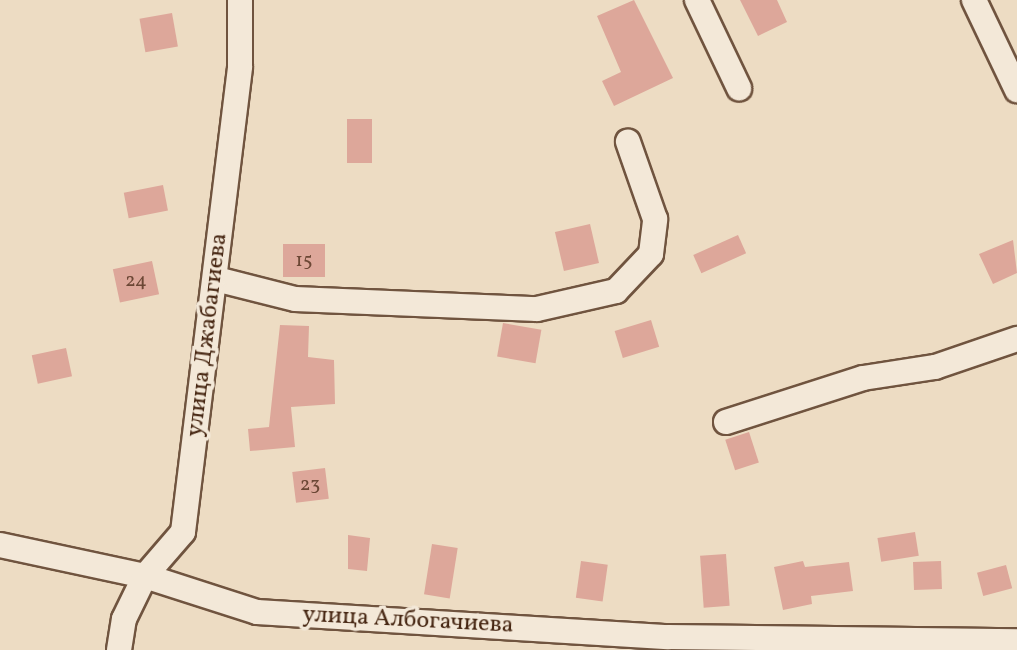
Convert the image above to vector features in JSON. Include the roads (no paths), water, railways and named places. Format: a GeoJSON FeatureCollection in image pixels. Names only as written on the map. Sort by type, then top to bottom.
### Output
{"type":"FeatureCollection","features":[{"type":"Feature","properties":{"kind":"street","name":"улица Джабагиева"},"geometry":{"type":"LineString","coordinates":[[119,650],[124,619],[145,576],[183,532],[240,66],[240,0]]}},
{"type":"Feature","properties":{"kind":"street"},"geometry":{"type":"LineString","coordinates":[[697,0],[739,88]]}},
{"type":"Feature","properties":{"kind":"street"},"geometry":{"type":"LineString","coordinates":[[974,0],[1017,90]]}},
{"type":"Feature","properties":{"kind":"street"},"geometry":{"type":"LineString","coordinates":[[216,279],[295,299],[537,309],[616,291],[651,254],[655,219],[628,142]]}},
{"type":"Feature","properties":{"kind":"street"},"geometry":{"type":"LineString","coordinates":[[726,422],[863,378],[935,367],[1017,339]]}},
{"type":"Feature","properties":{"kind":"street","name":"улица Албогачиева"},"geometry":{"type":"LineString","coordinates":[[0,545],[145,576],[257,612],[668,637],[1017,641]]}}]}
